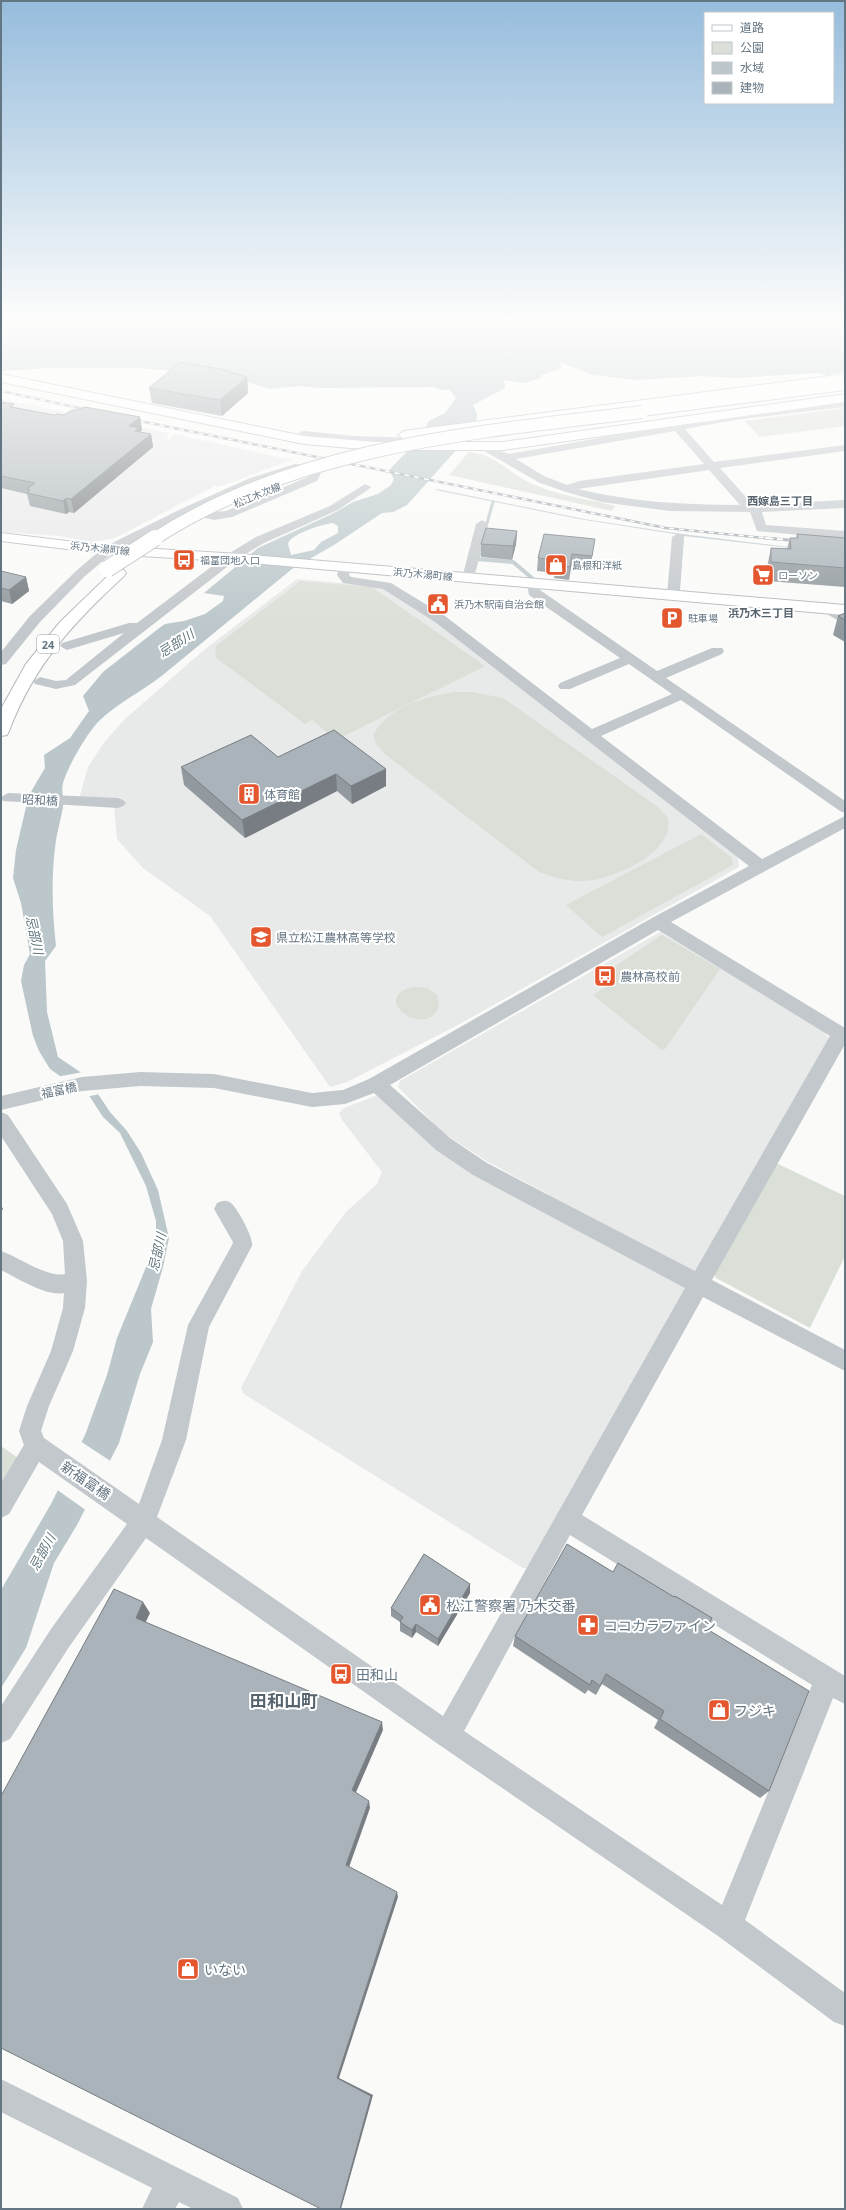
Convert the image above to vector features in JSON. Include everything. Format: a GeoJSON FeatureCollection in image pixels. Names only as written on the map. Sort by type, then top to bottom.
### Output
{"type":"FeatureCollection","features":[{"type":"Feature","properties":{"kind":"main road"},"geometry":{"type":"LineString","coordinates":[[217,423],[304,440],[349,445],[413,441],[480,426],[502,423]]}},
{"type":"Feature","properties":{"kind":"main road","name":"松江木次線"},"geometry":{"type":"LineString","coordinates":[[7,681],[20,659],[43,629],[77,594],[179,532],[228,506],[296,479],[335,467],[392,453],[590,423]]}},
{"type":"Feature","properties":{"kind":"main road"},"geometry":{"type":"LineString","coordinates":[[255,431],[468,443],[483,447],[503,446],[666,423]]}},
{"type":"Feature","properties":{"kind":"main road","name":"浜乃木湯町線"},"geometry":{"type":"LineString","coordinates":[[1,537],[108,550],[305,563],[845,610]]}},
{"type":"Feature","properties":{"kind":"main road","name":"松江木次線"},"geometry":{"type":"LineString","coordinates":[[1,731],[14,699],[39,655],[113,571]]}},
{"type":"Feature","properties":{"kind":"street"},"geometry":{"type":"LineString","coordinates":[[483,447],[514,459],[703,423]]}},
{"type":"Feature","properties":{"kind":"street"},"geometry":{"type":"LineString","coordinates":[[677,428],[752,508],[761,528],[845,536]]}},
{"type":"Feature","properties":{"kind":"street"},"geometry":{"type":"LineString","coordinates":[[468,443],[481,437],[495,441],[503,446],[514,459],[536,477],[568,489],[630,502],[752,508],[845,504]]}},
{"type":"Feature","properties":{"kind":"street"},"geometry":{"type":"LineString","coordinates":[[568,489],[579,484],[845,448]]}},
{"type":"Feature","properties":{"kind":"street"},"geometry":{"type":"LineString","coordinates":[[1,661],[36,619],[80,574],[108,550],[187,510],[254,480],[288,468],[302,467],[315,473],[313,479],[308,482],[228,514],[214,516],[187,510]]}},
{"type":"Feature","properties":{"kind":"street"},"geometry":{"type":"LineString","coordinates":[[40,681],[56,686],[69,684],[79,674],[147,622],[260,540],[334,508],[366,487]]}},
{"type":"Feature","properties":{"kind":"street"},"geometry":{"type":"LineString","coordinates":[[468,578],[482,524]]}},
{"type":"Feature","properties":{"kind":"street"},"geometry":{"type":"LineString","coordinates":[[673,595],[678,537]]}},
{"type":"Feature","properties":{"kind":"street"},"geometry":{"type":"LineString","coordinates":[[345,567],[343,575],[348,580],[387,586],[440,619],[760,865]]}},
{"type":"Feature","properties":{"kind":"street"},"geometry":{"type":"LineString","coordinates":[[533,583],[534,592],[845,808]]}},
{"type":"Feature","properties":{"kind":"street"},"geometry":{"type":"LineString","coordinates":[[826,608],[845,620]]}},
{"type":"Feature","properties":{"kind":"street"},"geometry":{"type":"LineString","coordinates":[[67,646],[147,622]]}},
{"type":"Feature","properties":{"kind":"street"},"geometry":{"type":"LineString","coordinates":[[656,677],[717,651]]}},
{"type":"Feature","properties":{"kind":"street"},"geometry":{"type":"LineString","coordinates":[[565,686],[629,659]]}},
{"type":"Feature","properties":{"kind":"street"},"geometry":{"type":"LineString","coordinates":[[591,734],[681,695]]}},
{"type":"Feature","properties":{"kind":"street","name":"昭和橋"},"geometry":{"type":"LineString","coordinates":[[8,798],[118,803]]}},
{"type":"Feature","properties":{"kind":"street","name":"福富橋"},"geometry":{"type":"LineString","coordinates":[[1,1103],[105,1081],[147,1078],[193,1080],[312,1100],[345,1097],[376,1084],[658,922],[760,865],[845,821]]}},
{"type":"Feature","properties":{"kind":"street"},"geometry":{"type":"LineString","coordinates":[[447,1735],[566,1519],[699,1284],[843,1035],[658,922]]}},
{"type":"Feature","properties":{"kind":"street"},"geometry":{"type":"LineString","coordinates":[[376,1084],[443,1144],[480,1169],[845,1361]]}},
{"type":"Feature","properties":{"kind":"street"},"geometry":{"type":"LineString","coordinates":[[1,1120],[60,1210],[73,1241],[76,1281],[74,1308],[62,1351],[38,1406],[30,1431],[42,1450],[1,1506]]}},
{"type":"Feature","properties":{"kind":"street"},"geometry":{"type":"LineString","coordinates":[[1,1730],[60,1638],[135,1513],[158,1486],[174,1440],[199,1325],[242,1246],[243,1241],[224,1209]]}},
{"type":"Feature","properties":{"kind":"street"},"geometry":{"type":"LineString","coordinates":[[1,1260],[58,1285],[76,1281]]}},
{"type":"Feature","properties":{"kind":"street","name":"新福富橋"},"geometry":{"type":"LineString","coordinates":[[42,1450],[135,1513],[447,1735],[728,1926],[845,2011]]}},
{"type":"Feature","properties":{"kind":"street"},"geometry":{"type":"LineString","coordinates":[[566,1519],[836,1686],[728,1926]]}},
{"type":"Feature","properties":{"kind":"street"},"geometry":{"type":"LineString","coordinates":[[1,2095],[165,2196],[227,2209]]}},
{"type":"Feature","properties":{"kind":"shaded area"},"geometry":{"type":"Polygon","coordinates":[[[1,423],[120,423],[168,433],[167,444],[174,434],[292,460],[218,487],[212,484],[213,487],[115,538],[92,542],[59,536],[1,532],[1,423]]]}},
{"type":"Feature","properties":{"kind":"shaded area"},"geometry":{"type":"Polygon","coordinates":[[[297,579],[376,586],[386,589],[433,620],[738,855],[739,867],[456,1026],[347,1082],[330,1087],[210,916],[143,868],[117,839],[114,807],[79,799],[88,767],[105,741],[125,719],[204,650],[297,579]]]}},
{"type":"Feature","properties":{"kind":"shaded area"},"geometry":{"type":"Polygon","coordinates":[[[660,932],[814,1024],[831,1039],[701,1271],[693,1273],[567,1208],[546,1193],[488,1162],[442,1132],[398,1087],[400,1081],[660,932]]]}},
{"type":"Feature","properties":{"kind":"shaded area"},"geometry":{"type":"Polygon","coordinates":[[[378,1095],[437,1145],[690,1284],[527,1568],[523,1568],[244,1394],[241,1388],[302,1271],[346,1212],[377,1184],[382,1172],[342,1120],[339,1113],[344,1108],[378,1095]]]}},
{"type":"Feature","properties":{"kind":"green space"},"geometry":{"type":"Polygon","coordinates":[[[746,423],[845,423],[845,426],[760,437],[746,423]]]}},
{"type":"Feature","properties":{"kind":"green space"},"geometry":{"type":"Polygon","coordinates":[[[469,452],[489,457],[526,481],[545,489],[615,506],[612,511],[449,475],[469,452]]]}},
{"type":"Feature","properties":{"kind":"green space"},"geometry":{"type":"Polygon","coordinates":[[[300,581],[372,587],[485,666],[336,740],[312,720],[305,724],[215,657],[216,646],[300,581]]]}},
{"type":"Feature","properties":{"kind":"green space"},"geometry":{"type":"Polygon","coordinates":[[[456,692],[471,692],[503,698],[658,807],[668,818],[668,829],[656,850],[633,866],[607,877],[595,880],[573,881],[539,872],[386,755],[376,744],[373,736],[379,726],[387,717],[397,710],[433,696],[456,692]]]}},
{"type":"Feature","properties":{"kind":"green space"},"geometry":{"type":"Polygon","coordinates":[[[701,834],[732,858],[733,865],[602,937],[566,905],[701,834]]]}},
{"type":"Feature","properties":{"kind":"green space"},"geometry":{"type":"Polygon","coordinates":[[[662,935],[720,969],[665,1049],[662,1050],[593,995],[607,986],[617,986],[608,971],[662,935]]]}},
{"type":"Feature","properties":{"kind":"green space"},"geometry":{"type":"Polygon","coordinates":[[[414,987],[427,988],[437,995],[439,1006],[432,1016],[423,1019],[413,1018],[404,1013],[398,1006],[396,999],[401,992],[414,987]]]}},
{"type":"Feature","properties":{"kind":"green space"},"geometry":{"type":"Polygon","coordinates":[[[776,1163],[845,1196],[845,1256],[810,1328],[716,1278],[713,1272],[776,1163]]]}},
{"type":"Feature","properties":{"kind":"green space"},"geometry":{"type":"Polygon","coordinates":[[[1,1446],[21,1460],[1,1490],[1,1446]]]}},
{"type":"Feature","properties":{"kind":"water","name":"忌部川"},"geometry":{"type":"Polygon","coordinates":[[[428,423],[476,423],[476,428],[407,505],[393,512],[382,513],[334,545],[292,569],[164,674],[105,715],[93,728],[83,743],[65,776],[62,786],[63,807],[54,853],[53,906],[56,946],[45,961],[47,1012],[58,1057],[86,1076],[110,1112],[127,1131],[141,1153],[158,1190],[169,1238],[163,1267],[151,1309],[153,1342],[140,1374],[119,1443],[77,1525],[54,1563],[26,1648],[1,1688],[1,1590],[51,1504],[85,1435],[107,1375],[117,1338],[153,1250],[156,1230],[156,1221],[146,1186],[120,1133],[103,1117],[90,1097],[50,1069],[39,1051],[33,1036],[21,981],[24,965],[30,954],[21,903],[13,878],[16,850],[26,807],[32,790],[45,768],[44,755],[70,738],[89,711],[83,696],[103,672],[165,624],[184,621],[205,614],[223,601],[224,596],[204,593],[258,548],[334,513],[353,502],[378,494],[391,485],[394,479],[389,470],[420,438],[428,423]],[[333,523],[322,525],[300,533],[290,540],[288,544],[291,555],[314,550],[321,542],[338,533],[338,526],[333,523]]]}},
{"type":"Feature","properties":{"kind":"water"},"geometry":{"type":"Polygon","coordinates":[[[436,490],[584,519],[682,534],[845,554],[684,536],[680,590],[678,590],[681,535],[579,519],[436,490]]]}},
{"type":"Feature","properties":{"kind":"pier"},"geometry":{"type":"Polygon","coordinates":[[[83,1072],[88,1075],[100,1094],[85,1097],[56,1077],[83,1072]]]}},
{"type":"Feature","properties":{"kind":"pier"},"geometry":{"type":"Polygon","coordinates":[[[80,1441],[112,1462],[87,1511],[56,1489],[80,1441]]]}},
{"type":"Feature","properties":{"kind":"building"},"geometry":{"type":"Polygon","coordinates":[[[1,423],[133,423],[129,426],[139,428],[135,431],[151,434],[71,499],[66,498],[63,501],[27,493],[30,490],[27,489],[35,483],[1,476],[1,423]]]}},
{"type":"Feature","properties":{"kind":"building"},"geometry":{"type":"Polygon","coordinates":[[[486,528],[517,531],[513,546],[481,544],[486,528]]]}},
{"type":"Feature","properties":{"kind":"building"},"geometry":{"type":"Polygon","coordinates":[[[544,534],[595,539],[592,556],[572,554],[570,567],[555,565],[556,560],[538,558],[544,534]]]}},
{"type":"Feature","properties":{"kind":"building"},"geometry":{"type":"Polygon","coordinates":[[[797,534],[845,538],[845,568],[771,562],[771,548],[791,549],[790,538],[798,538],[797,534]]]}},
{"type":"Feature","properties":{"kind":"building"},"geometry":{"type":"Polygon","coordinates":[[[1,571],[26,577],[9,590],[1,588],[1,571]]]}},
{"type":"Feature","properties":{"kind":"building"},"geometry":{"type":"Polygon","coordinates":[[[845,613],[845,620],[838,616],[845,613]]]}},
{"type":"Feature","properties":{"kind":"building"},"geometry":{"type":"Polygon","coordinates":[[[334,730],[386,769],[351,786],[336,774],[242,820],[181,767],[251,735],[278,757],[334,730]]]}},
{"type":"Feature","properties":{"kind":"building"},"geometry":{"type":"Polygon","coordinates":[[[567,1544],[613,1572],[618,1563],[712,1618],[707,1629],[809,1691],[769,1791],[660,1719],[664,1711],[606,1674],[600,1686],[592,1680],[590,1685],[515,1636],[567,1544]]]}},
{"type":"Feature","properties":{"kind":"building","name":"松江警察署 乃木交番"},"geometry":{"type":"Polygon","coordinates":[[[424,1554],[470,1584],[438,1639],[416,1624],[412,1630],[400,1622],[403,1617],[391,1608],[424,1554]]]}},
{"type":"Feature","properties":{"kind":"building","name":"いない"},"geometry":{"type":"Polygon","coordinates":[[[114,1589],[143,1602],[136,1618],[382,1722],[352,1790],[369,1801],[346,1865],[397,1892],[337,2078],[371,2096],[340,2209],[321,2209],[1,2048],[1,1796],[114,1589]]]}},
{"type":"Feature","properties":{"kind":"waterway"},"geometry":{"type":"LineString","coordinates":[[485,530],[493,502]]}},
{"type":"Feature","properties":{"kind":"waterway"},"geometry":{"type":"LineString","coordinates":[[479,554],[477,559],[513,562],[532,578]]}},
{"type":"Feature","properties":{"kind":"railway"},"geometry":{"type":"LineString","coordinates":[[150,423],[666,528],[766,538]]}},
{"type":"Feature","properties":{"kind":"railway"},"geometry":{"type":"LineString","coordinates":[[766,538],[800,541]]}},
{"type":"Feature","properties":{"kind":"railway"},"geometry":{"type":"LineString","coordinates":[[766,538],[775,539]]}},
{"type":"Feature","properties":{"kind":"place","name":"福富団地入口"},"geometry":{"type":"Point","coordinates":[184,560]}},
{"type":"Feature","properties":{"kind":"place","name":"島根和洋紙"},"geometry":{"type":"Point","coordinates":[556,565]}},
{"type":"Feature","properties":{"kind":"place","name":"ローソン"},"geometry":{"type":"Point","coordinates":[763,575]}},
{"type":"Feature","properties":{"kind":"place","name":"浜乃木駅南自治会館"},"geometry":{"type":"Point","coordinates":[438,604]}},
{"type":"Feature","properties":{"kind":"place","name":"駐車場"},"geometry":{"type":"Point","coordinates":[672,618]}},
{"type":"Feature","properties":{"kind":"place","name":"体育館"},"geometry":{"type":"Point","coordinates":[249,794]}},
{"type":"Feature","properties":{"kind":"place","name":"県立松江農林高等学校"},"geometry":{"type":"Point","coordinates":[261,937]}},
{"type":"Feature","properties":{"kind":"place","name":"農林高校前"},"geometry":{"type":"Point","coordinates":[605,976]}},
{"type":"Feature","properties":{"kind":"place","name":"松江警察署 乃木交番"},"geometry":{"type":"Point","coordinates":[430,1605]}},
{"type":"Feature","properties":{"kind":"place","name":"ココカラファイン"},"geometry":{"type":"Point","coordinates":[588,1625]}},
{"type":"Feature","properties":{"kind":"place","name":"田和山"},"geometry":{"type":"Point","coordinates":[341,1674]}},
{"type":"Feature","properties":{"kind":"place","name":"フジキ"},"geometry":{"type":"Point","coordinates":[719,1710]}},
{"type":"Feature","properties":{"kind":"place","name":"いない"},"geometry":{"type":"Point","coordinates":[188,1969]}},
{"type":"Feature","properties":{"kind":"district","name":"西嫁島三丁目"},"geometry":{"type":"Point","coordinates":[780,500]}},
{"type":"Feature","properties":{"kind":"district","name":"浜乃木三丁目"},"geometry":{"type":"Point","coordinates":[761,612]}},
{"type":"Feature","properties":{"kind":"district","name":"田和山町"},"geometry":{"type":"Point","coordinates":[284,1700]}}]}
